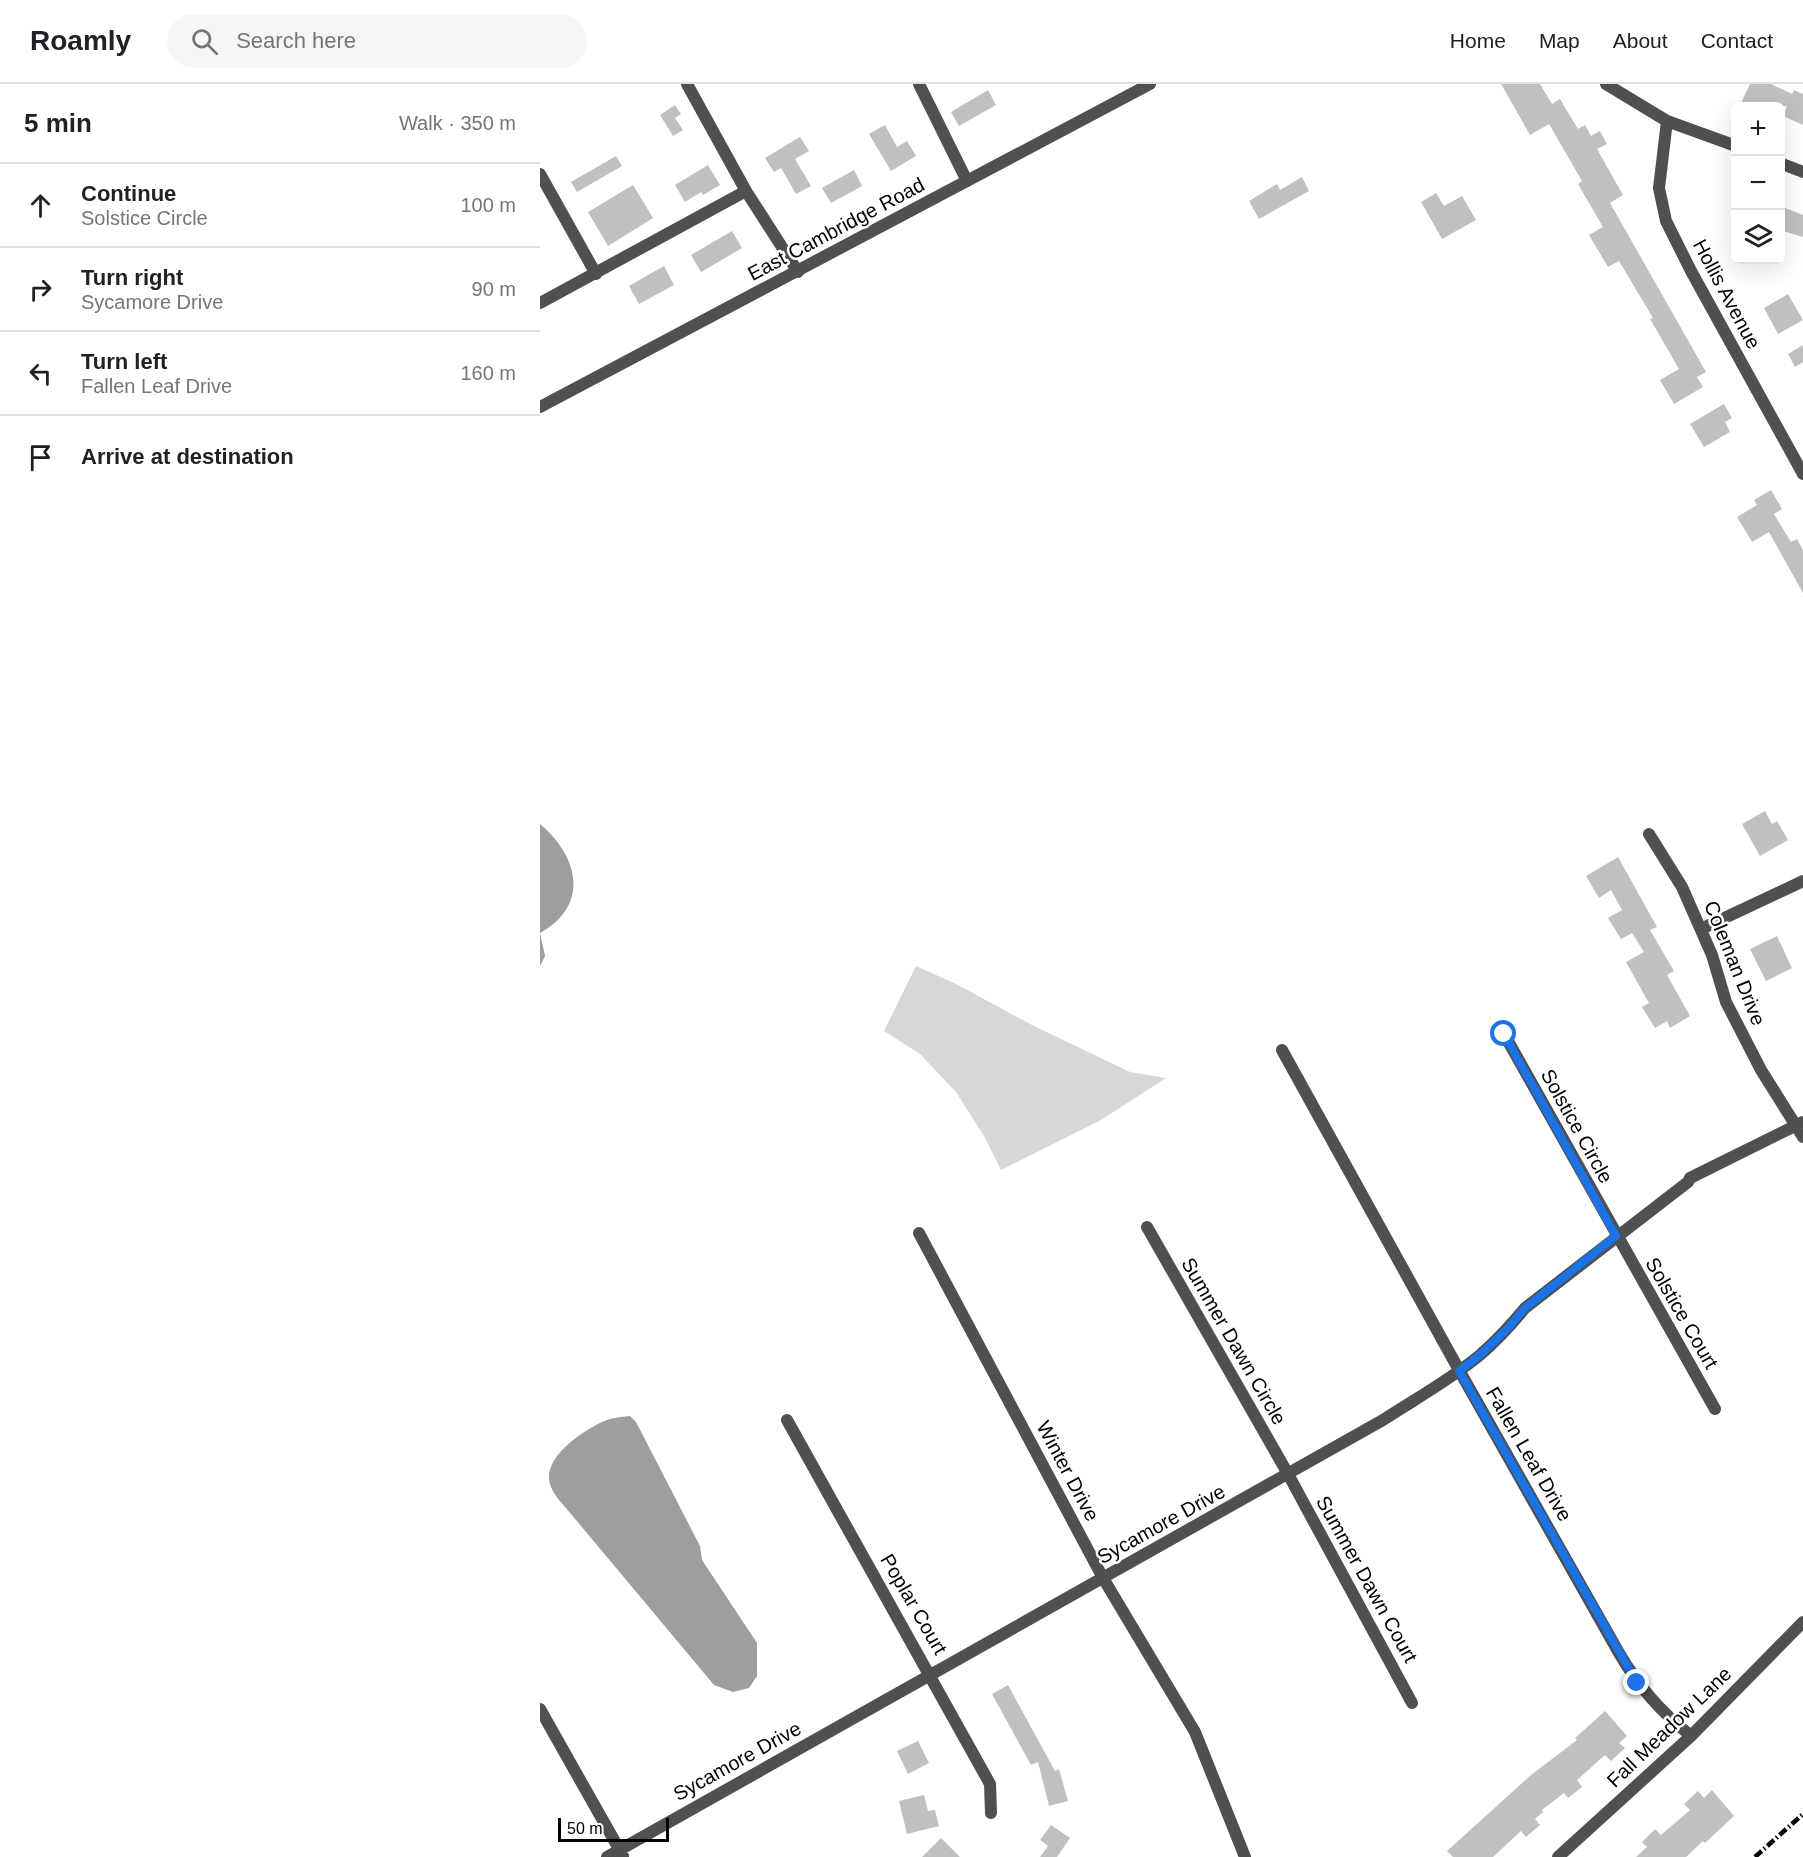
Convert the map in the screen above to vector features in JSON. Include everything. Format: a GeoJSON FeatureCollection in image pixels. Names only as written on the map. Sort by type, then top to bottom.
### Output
{"type":"FeatureCollection","features":[{"type":"Feature","properties":{"kind":"street"},"geometry":{"type":"LineString","coordinates":[[687,84],[746,191],[798,272]]}},
{"type":"Feature","properties":{"kind":"street"},"geometry":{"type":"LineString","coordinates":[[919,84],[968,181]]}},
{"type":"Feature","properties":{"kind":"street","name":"East Cambridge Road"},"geometry":{"type":"LineString","coordinates":[[540,407],[1150,84]]}},
{"type":"Feature","properties":{"kind":"street"},"geometry":{"type":"LineString","coordinates":[[1606,84],[1667,121],[1731,145]]}},
{"type":"Feature","properties":{"kind":"street","name":"Hollis Avenue"},"geometry":{"type":"LineString","coordinates":[[1667,121],[1659,188],[1666,221],[1691,272],[1803,474]]}},
{"type":"Feature","properties":{"kind":"street"},"geometry":{"type":"LineString","coordinates":[[1785,165],[1803,171]]}},
{"type":"Feature","properties":{"kind":"street"},"geometry":{"type":"LineString","coordinates":[[540,174],[596,274]]}},
{"type":"Feature","properties":{"kind":"street"},"geometry":{"type":"LineString","coordinates":[[540,303],[746,191]]}},
{"type":"Feature","properties":{"kind":"street","name":"Coleman Drive"},"geometry":{"type":"LineString","coordinates":[[1649,834],[1682,887],[1712,955],[1726,1002],[1761,1070],[1799,1123],[1803,1137]]}},
{"type":"Feature","properties":{"kind":"street"},"geometry":{"type":"LineString","coordinates":[[1701,929],[1803,881]]}},
{"type":"Feature","properties":{"kind":"street","name":"Solstice Circle"},"geometry":{"type":"LineString","coordinates":[[1504,1034],[1616,1236]]}},
{"type":"Feature","properties":{"kind":"street","name":"Fallen Leaf Drive"},"geometry":{"type":"LineString","coordinates":[[1282,1050],[1459,1371],[1637,1683],[1668,1718],[1691,1736]]}},
{"type":"Feature","properties":{"kind":"street","name":"Sycamore Drive"},"geometry":{"type":"LineString","coordinates":[[607,1857],[622,1854],[931,1675],[1383,1420],[1479,1356],[1525,1308],[1698,1172],[1799,1123]]}},
{"type":"Feature","properties":{"kind":"street","name":"Summer Dawn Circle"},"geometry":{"type":"LineString","coordinates":[[1147,1227],[1288,1474]]}},
{"type":"Feature","properties":{"kind":"street","name":"Winter Drive"},"geometry":{"type":"LineString","coordinates":[[919,1233],[1103,1578],[1195,1732],[1245,1857]]}},
{"type":"Feature","properties":{"kind":"street","name":"Solstice Court"},"geometry":{"type":"LineString","coordinates":[[1616,1236],[1715,1409]]}},
{"type":"Feature","properties":{"kind":"street","name":"Poplar Court"},"geometry":{"type":"LineString","coordinates":[[787,1420],[990,1784],[991,1813]]}},
{"type":"Feature","properties":{"kind":"street","name":"Summer Dawn Court"},"geometry":{"type":"LineString","coordinates":[[1288,1474],[1412,1703]]}},
{"type":"Feature","properties":{"kind":"street","name":"Fall Meadow Lane"},"geometry":{"type":"LineString","coordinates":[[1558,1857],[1691,1736],[1803,1622]]}},
{"type":"Feature","properties":{"kind":"street"},"geometry":{"type":"LineString","coordinates":[[540,1709],[622,1854]]}},
{"type":"Feature","properties":{"kind":"shaded area"},"geometry":{"type":"Polygon","coordinates":[[[540,824],[563,851],[573,880],[572,895],[567,909],[556,922],[540,933],[540,824]]]}},
{"type":"Feature","properties":{"kind":"shaded area"},"geometry":{"type":"Polygon","coordinates":[[[540,933],[545,956],[540,966],[540,933]]]}},
{"type":"Feature","properties":{"kind":"shaded area"},"geometry":{"type":"Polygon","coordinates":[[[916,966],[1130,1072],[1166,1078],[1101,1120],[1001,1170],[984,1136],[956,1092],[920,1054],[884,1031],[916,966]]]}},
{"type":"Feature","properties":{"kind":"shaded area"},"geometry":{"type":"Polygon","coordinates":[[[630,1416],[636,1422],[700,1546],[702,1560],[757,1643],[757,1676],[749,1688],[733,1692],[714,1685],[551,1488],[550,1469],[554,1460],[568,1444],[602,1422],[630,1416]]]}},
{"type":"Feature","properties":{"kind":"building"},"geometry":{"type":"Polygon","coordinates":[[[1501,84],[1540,84],[1552,104],[1560,99],[1578,129],[1585,125],[1591,136],[1600,131],[1607,144],[1597,149],[1623,195],[1610,203],[1706,372],[1697,377],[1703,387],[1674,404],[1660,380],[1679,369],[1650,319],[1653,318],[1619,261],[1608,267],[1589,235],[1603,227],[1578,184],[1582,181],[1549,124],[1530,135],[1501,84]]]}},
{"type":"Feature","properties":{"kind":"building"},"geometry":{"type":"Polygon","coordinates":[[[1750,84],[1771,84],[1792,94],[1794,90],[1803,94],[1803,125],[1785,117],[1787,106],[1785,102],[1741,102],[1750,84]]]}},
{"type":"Feature","properties":{"kind":"building"},"geometry":{"type":"Polygon","coordinates":[[[988,90],[996,105],[959,126],[951,112],[988,90]]]}},
{"type":"Feature","properties":{"kind":"building"},"geometry":{"type":"Polygon","coordinates":[[[675,105],[681,114],[675,118],[683,130],[673,136],[660,115],[675,105]]]}},
{"type":"Feature","properties":{"kind":"building"},"geometry":{"type":"Polygon","coordinates":[[[885,125],[897,147],[907,141],[916,156],[891,171],[869,134],[885,125]]]}},
{"type":"Feature","properties":{"kind":"building"},"geometry":{"type":"Polygon","coordinates":[[[800,137],[809,151],[795,159],[811,186],[796,194],[781,168],[774,172],[765,158],[800,137]]]}},
{"type":"Feature","properties":{"kind":"building"},"geometry":{"type":"Polygon","coordinates":[[[616,156],[622,166],[577,192],[571,182],[616,156]]]}},
{"type":"Feature","properties":{"kind":"building"},"geometry":{"type":"Polygon","coordinates":[[[708,165],[720,185],[703,195],[701,192],[685,202],[675,185],[708,165]]]}},
{"type":"Feature","properties":{"kind":"building"},"geometry":{"type":"Polygon","coordinates":[[[854,170],[862,186],[831,203],[822,188],[854,170]]]}},
{"type":"Feature","properties":{"kind":"building"},"geometry":{"type":"Polygon","coordinates":[[[1302,177],[1309,191],[1259,219],[1249,201],[1277,184],[1280,190],[1302,177]]]}},
{"type":"Feature","properties":{"kind":"building"},"geometry":{"type":"Polygon","coordinates":[[[633,185],[653,218],[608,246],[588,212],[633,185]]]}},
{"type":"Feature","properties":{"kind":"building"},"geometry":{"type":"Polygon","coordinates":[[[1436,193],[1444,206],[1462,196],[1476,220],[1442,239],[1421,202],[1436,193]]]}},
{"type":"Feature","properties":{"kind":"building"},"geometry":{"type":"Polygon","coordinates":[[[1785,208],[1803,215],[1803,237],[1785,232],[1785,208]]]}},
{"type":"Feature","properties":{"kind":"building"},"geometry":{"type":"Polygon","coordinates":[[[732,231],[742,248],[701,272],[691,255],[732,231]]]}},
{"type":"Feature","properties":{"kind":"building"},"geometry":{"type":"Polygon","coordinates":[[[664,266],[674,285],[639,304],[629,286],[664,266]]]}},
{"type":"Feature","properties":{"kind":"building"},"geometry":{"type":"Polygon","coordinates":[[[1788,294],[1803,320],[1778,334],[1764,308],[1788,294]]]}},
{"type":"Feature","properties":{"kind":"building"},"geometry":{"type":"Polygon","coordinates":[[[1803,345],[1803,362],[1795,367],[1788,354],[1803,345]]]}},
{"type":"Feature","properties":{"kind":"building"},"geometry":{"type":"Polygon","coordinates":[[[1724,404],[1732,418],[1725,422],[1730,432],[1704,447],[1690,424],[1724,404]]]}},
{"type":"Feature","properties":{"kind":"building"},"geometry":{"type":"Polygon","coordinates":[[[1771,490],[1782,509],[1774,514],[1791,542],[1797,539],[1803,550],[1803,593],[1769,532],[1752,542],[1737,517],[1757,505],[1754,500],[1771,490]]]}},
{"type":"Feature","properties":{"kind":"building"},"geometry":{"type":"Polygon","coordinates":[[[1765,811],[1772,824],[1777,821],[1788,840],[1760,856],[1742,824],[1765,811]]]}},
{"type":"Feature","properties":{"kind":"building"},"geometry":{"type":"Polygon","coordinates":[[[1618,857],[1657,927],[1650,930],[1674,971],[1667,975],[1690,1016],[1670,1028],[1667,1021],[1655,1028],[1642,1007],[1649,1003],[1626,962],[1644,952],[1632,933],[1621,939],[1608,918],[1622,910],[1611,890],[1599,898],[1586,876],[1618,857]]]}},
{"type":"Feature","properties":{"kind":"building"},"geometry":{"type":"Polygon","coordinates":[[[1777,936],[1792,968],[1766,981],[1750,949],[1777,936]]]}},
{"type":"Feature","properties":{"kind":"building"},"geometry":{"type":"Polygon","coordinates":[[[1008,1685],[1055,1771],[1059,1769],[1068,1801],[1049,1806],[1038,1762],[1031,1765],[992,1694],[1008,1685]]]}},
{"type":"Feature","properties":{"kind":"building"},"geometry":{"type":"Polygon","coordinates":[[[1605,1711],[1627,1736],[1619,1743],[1625,1748],[1611,1761],[1605,1755],[1577,1780],[1582,1787],[1568,1798],[1564,1793],[1542,1810],[1543,1812],[1535,1819],[1540,1825],[1526,1837],[1521,1831],[1493,1857],[1453,1857],[1447,1851],[1531,1775],[1577,1740],[1575,1738],[1605,1711]]]}},
{"type":"Feature","properties":{"kind":"building"},"geometry":{"type":"Polygon","coordinates":[[[918,1741],[929,1763],[908,1774],[897,1751],[918,1741]]]}},
{"type":"Feature","properties":{"kind":"building"},"geometry":{"type":"Polygon","coordinates":[[[1712,1790],[1734,1816],[1705,1843],[1703,1841],[1686,1857],[1636,1857],[1647,1847],[1642,1842],[1655,1829],[1661,1835],[1690,1810],[1684,1804],[1698,1791],[1704,1798],[1712,1790]]]}},
{"type":"Feature","properties":{"kind":"building"},"geometry":{"type":"Polygon","coordinates":[[[924,1795],[928,1811],[935,1810],[939,1826],[907,1834],[899,1801],[924,1795]]]}},
{"type":"Feature","properties":{"kind":"building"},"geometry":{"type":"Polygon","coordinates":[[[1051,1825],[1070,1838],[1057,1857],[1040,1857],[1048,1846],[1040,1840],[1051,1825]]]}},
{"type":"Feature","properties":{"kind":"building"},"geometry":{"type":"Polygon","coordinates":[[[941,1838],[960,1857],[922,1857],[941,1838]]]}},
{"type":"Feature","properties":{"kind":"railway"},"geometry":{"type":"LineString","coordinates":[[1755,1857],[1803,1814]]}},
{"type":"Feature","properties":{"kind":"route"},"geometry":{"type":"LineString","coordinates":[[1504,1034],[1616,1236],[1525,1308],[1479,1356],[1459,1371],[1637,1683]]}}]}
